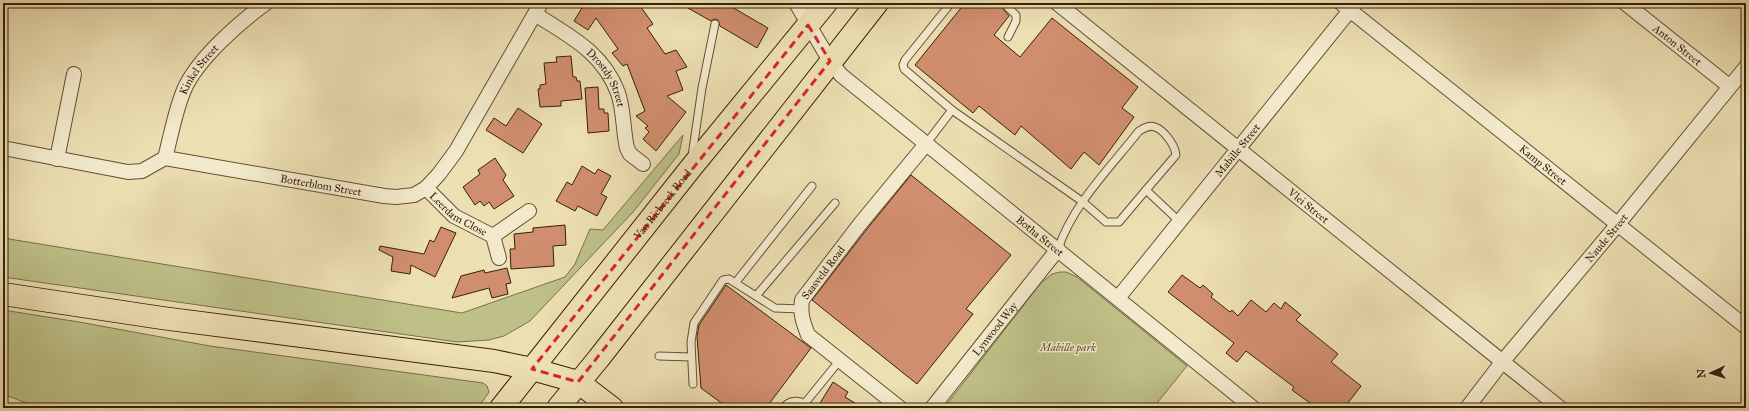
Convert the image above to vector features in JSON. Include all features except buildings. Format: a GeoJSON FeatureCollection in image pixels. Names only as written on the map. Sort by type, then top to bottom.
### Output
{"type":"FeatureCollection","features":[{"type":"Feature","properties":{"kind":"main road","name":"Van Riebeeck Road"},"geometry":{"type":"LineString","coordinates":[[501,408],[690,169],[826,3]]}},
{"type":"Feature","properties":{"kind":"main road"},"geometry":{"type":"LineString","coordinates":[[558,408],[618,334],[830,61],[877,3]]}},
{"type":"Feature","properties":{"kind":"main road"},"geometry":{"type":"LineString","coordinates":[[3,294],[162,318],[494,362],[532,369],[578,382],[612,408]]}},
{"type":"Feature","properties":{"kind":"street","name":"Kinkel Street"},"geometry":{"type":"LineString","coordinates":[[165,158],[180,101],[189,80],[228,35],[249,15],[266,3]]}},
{"type":"Feature","properties":{"kind":"street","name":"Botha Street"},"geometry":{"type":"LineString","coordinates":[[796,3],[830,61],[841,74],[1253,408]]}},
{"type":"Feature","properties":{"kind":"street","name":"Vlei Street"},"geometry":{"type":"LineString","coordinates":[[1057,3],[1560,408]]}},
{"type":"Feature","properties":{"kind":"street","name":"Anton Street"},"geometry":{"type":"LineString","coordinates":[[1625,3],[1640,7],[1729,86]]}},
{"type":"Feature","properties":{"kind":"street","name":"Mabille Street"},"geometry":{"type":"LineString","coordinates":[[1118,298],[1238,149],[1349,6]]}},
{"type":"Feature","properties":{"kind":"street","name":"Kamp Street"},"geometry":{"type":"LineString","coordinates":[[1349,6],[1746,327]]}},
{"type":"Feature","properties":{"kind":"street","name":"Botterblom Street"},"geometry":{"type":"LineString","coordinates":[[165,158],[384,196],[396,197],[414,195],[426,188],[456,151],[538,9]]}},
{"type":"Feature","properties":{"kind":"street","name":"Drostdy Street"},"geometry":{"type":"LineString","coordinates":[[538,9],[589,49],[604,66],[618,94],[627,148],[630,154],[643,164]]}},
{"type":"Feature","properties":{"kind":"street","name":"Naude Street"},"geometry":{"type":"LineString","coordinates":[[1467,408],[1503,361],[1618,224],[1746,67]]}},
{"type":"Feature","properties":{"kind":"street"},"geometry":{"type":"LineString","coordinates":[[57,159],[74,74]]}},
{"type":"Feature","properties":{"kind":"street","name":"Saasveld Road"},"geometry":{"type":"LineString","coordinates":[[900,408],[808,335],[801,317],[801,308],[802,300],[860,224],[926,144]]}},
{"type":"Feature","properties":{"kind":"street"},"geometry":{"type":"LineString","coordinates":[[3,148],[135,172],[150,167],[165,158]]}},
{"type":"Feature","properties":{"kind":"street","name":"Leerdam Close"},"geometry":{"type":"LineString","coordinates":[[426,188],[454,216],[493,236],[499,258]]}},
{"type":"Feature","properties":{"kind":"street","name":"Leerdam Close"},"geometry":{"type":"LineString","coordinates":[[493,236],[529,211]]}},
{"type":"Feature","properties":{"kind":"street","name":"Lynwood Way"},"geometry":{"type":"LineString","coordinates":[[932,408],[1058,249]]}},
{"type":"Feature","properties":{"kind":"lane"},"geometry":{"type":"LineString","coordinates":[[951,3],[903,65],[904,69],[952,110],[1083,202],[1106,222],[1119,222],[1176,155],[1172,142],[1155,127],[1149,126],[1139,131],[1083,202],[1068,224],[1058,249]]}},
{"type":"Feature","properties":{"kind":"lane"},"geometry":{"type":"LineString","coordinates":[[1003,3],[1016,15],[1016,21],[1008,37]]}},
{"type":"Feature","properties":{"kind":"lane"},"geometry":{"type":"LineString","coordinates":[[690,169],[702,88],[715,24]]}},
{"type":"Feature","properties":{"kind":"lane"},"geometry":{"type":"LineString","coordinates":[[926,144],[952,110]]}},
{"type":"Feature","properties":{"kind":"lane"},"geometry":{"type":"LineString","coordinates":[[736,282],[812,186]]}},
{"type":"Feature","properties":{"kind":"lane"},"geometry":{"type":"LineString","coordinates":[[1146,190],[1180,222]]}},
{"type":"Feature","properties":{"kind":"lane"},"geometry":{"type":"LineString","coordinates":[[756,296],[835,203]]}},
{"type":"Feature","properties":{"kind":"lane"},"geometry":{"type":"LineString","coordinates":[[693,384],[691,342],[694,323],[723,280],[727,278],[736,282],[775,308],[801,308]]}},
{"type":"Feature","properties":{"kind":"lane"},"geometry":{"type":"LineString","coordinates":[[658,356],[691,357]]}},
{"type":"Feature","properties":{"kind":"lane"},"geometry":{"type":"LineString","coordinates":[[804,403],[840,360]]}},
{"type":"Feature","properties":{"kind":"lane"},"geometry":{"type":"LineString","coordinates":[[783,408],[792,401],[804,403],[812,408]]}},
{"type":"Feature","properties":{"kind":"highlighted area"},"geometry":{"type":"Polygon","coordinates":[[[808,25],[830,61],[578,382],[532,369],[808,25]]]}},
{"type":"Feature","properties":{"kind":"green space"},"geometry":{"type":"Polygon","coordinates":[[[683,135],[679,154],[633,212],[530,321],[504,336],[489,340],[457,342],[3,277],[3,238],[462,313],[565,277],[575,264],[590,229],[603,230],[683,135]]]}},
{"type":"Feature","properties":{"kind":"green space","name":"Mabille park"},"geometry":{"type":"Polygon","coordinates":[[[1066,272],[1077,277],[1187,366],[1153,408],[944,408],[1040,284],[1052,274],[1066,272]]]}},
{"type":"Feature","properties":{"kind":"green space"},"geometry":{"type":"Polygon","coordinates":[[[3,310],[210,346],[483,383],[487,386],[489,392],[478,408],[39,408],[3,394],[3,310]]]}}]}
